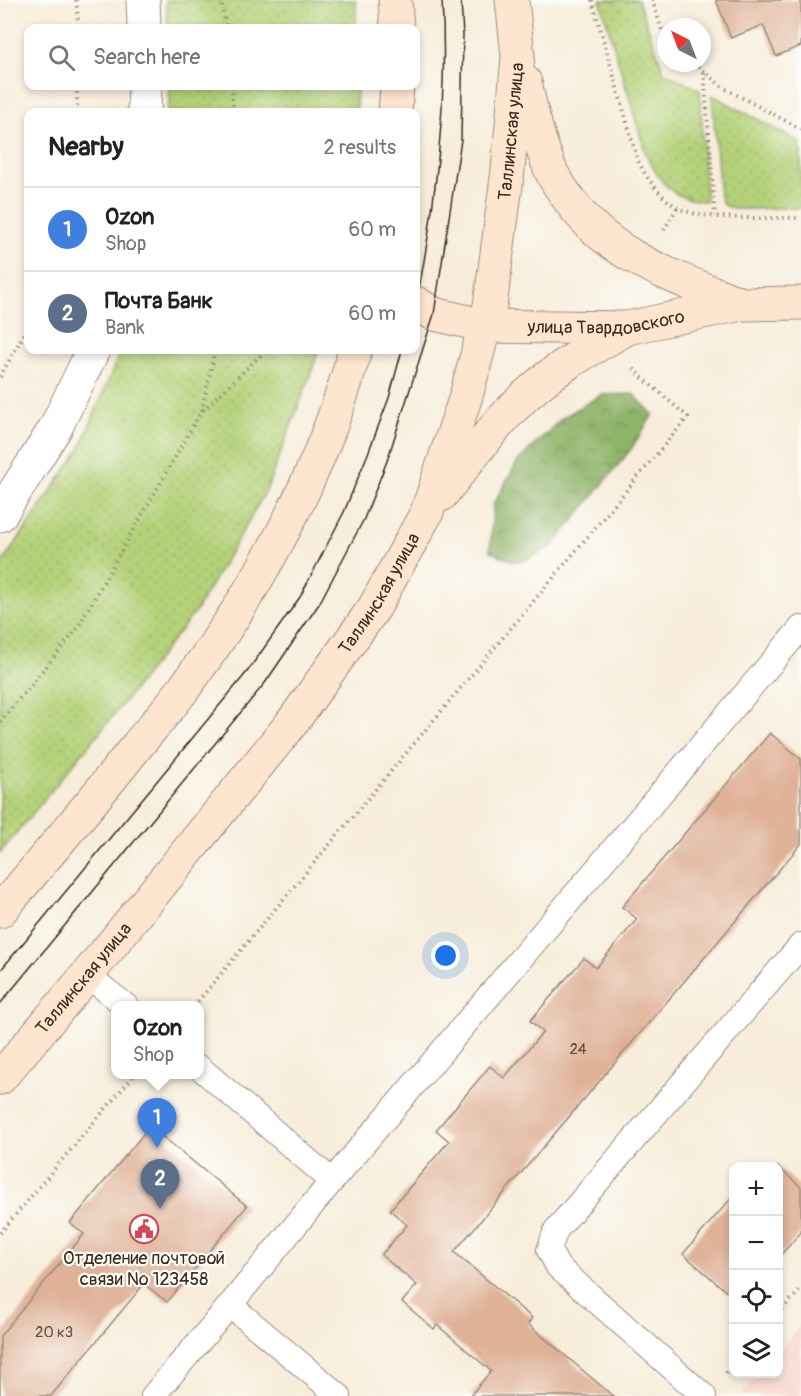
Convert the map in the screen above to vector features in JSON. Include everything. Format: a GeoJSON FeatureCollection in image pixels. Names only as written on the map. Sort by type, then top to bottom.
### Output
{"type":"FeatureCollection","features":[{"type":"Feature","properties":{"kind":"main road"},"geometry":{"type":"LineString","coordinates":[[395,0],[397,24]]}},
{"type":"Feature","properties":{"kind":"main road","name":"Таллинская улица"},"geometry":{"type":"LineString","coordinates":[[0,1078],[87,975],[291,724],[374,608],[427,512],[466,396],[486,326],[497,261],[518,56],[513,0]]}},
{"type":"Feature","properties":{"kind":"main road"},"geometry":{"type":"LineString","coordinates":[[518,56],[535,126],[549,167],[577,212],[604,238],[626,254],[741,304]]}},
{"type":"Feature","properties":{"kind":"main road"},"geometry":{"type":"LineString","coordinates":[[395,108],[397,90]]}},
{"type":"Feature","properties":{"kind":"main road","name":"улица Твардовского"},"geometry":{"type":"LineString","coordinates":[[420,305],[434,314],[486,326],[627,328],[741,304],[801,303]]}},
{"type":"Feature","properties":{"kind":"main road"},"geometry":{"type":"LineString","coordinates":[[427,512],[509,411],[525,396],[556,371],[627,328]]}},
{"type":"Feature","properties":{"kind":"main road"},"geometry":{"type":"LineString","coordinates":[[0,911],[189,682],[260,575],[297,507],[325,444],[354,354]]}},
{"type":"Feature","properties":{"kind":"street"},"geometry":{"type":"LineString","coordinates":[[143,0],[144,24]]}},
{"type":"Feature","properties":{"kind":"street"},"geometry":{"type":"LineString","coordinates":[[144,108],[145,90]]}},
{"type":"Feature","properties":{"kind":"street"},"geometry":{"type":"LineString","coordinates":[[0,515],[56,427],[91,354]]}},
{"type":"Feature","properties":{"kind":"lane"},"geometry":{"type":"LineString","coordinates":[[153,1396],[332,1181],[801,628]]}},
{"type":"Feature","properties":{"kind":"lane"},"geometry":{"type":"LineString","coordinates":[[704,1396],[558,1267],[549,1250],[556,1230],[800,950]]}},
{"type":"Feature","properties":{"kind":"lane"},"geometry":{"type":"LineString","coordinates":[[87,975],[121,1001]]}},
{"type":"Feature","properties":{"kind":"lane"},"geometry":{"type":"LineString","coordinates":[[204,1071],[332,1181]]}},
{"type":"Feature","properties":{"kind":"lane"},"geometry":{"type":"LineString","coordinates":[[230,1305],[339,1396]]}},
{"type":"Feature","properties":{"kind":"path"},"geometry":{"type":"LineString","coordinates":[[76,0],[78,24]]}},
{"type":"Feature","properties":{"kind":"path"},"geometry":{"type":"LineString","coordinates":[[221,0],[225,24]]}},
{"type":"Feature","properties":{"kind":"path"},"geometry":{"type":"LineString","coordinates":[[592,0],[638,161],[649,181],[677,208],[699,216],[801,218]]}},
{"type":"Feature","properties":{"kind":"path"},"geometry":{"type":"LineString","coordinates":[[652,0],[658,18]]}},
{"type":"Feature","properties":{"kind":"path"},"geometry":{"type":"LineString","coordinates":[[704,72],[715,216]]}},
{"type":"Feature","properties":{"kind":"path"},"geometry":{"type":"LineString","coordinates":[[704,72],[724,88],[801,129]]}},
{"type":"Feature","properties":{"kind":"path"},"geometry":{"type":"LineString","coordinates":[[77,90],[77,108]]}},
{"type":"Feature","properties":{"kind":"path"},"geometry":{"type":"LineString","coordinates":[[232,90],[233,108]]}},
{"type":"Feature","properties":{"kind":"path"},"geometry":{"type":"LineString","coordinates":[[661,236],[677,208]]}},
{"type":"Feature","properties":{"kind":"path"},"geometry":{"type":"LineString","coordinates":[[0,377],[24,334]]}},
{"type":"Feature","properties":{"kind":"path"},"geometry":{"type":"LineString","coordinates":[[202,410],[214,354]]}},
{"type":"Feature","properties":{"kind":"path"},"geometry":{"type":"LineString","coordinates":[[0,722],[75,632],[202,410],[262,354]]}},
{"type":"Feature","properties":{"kind":"path"},"geometry":{"type":"LineString","coordinates":[[197,1001],[688,417],[637,373],[632,364]]}},
{"type":"Feature","properties":{"kind":"path"},"geometry":{"type":"LineString","coordinates":[[0,1233],[131,1079]]}},
{"type":"Feature","properties":{"kind":"path"},"geometry":{"type":"LineString","coordinates":[[783,1309],[801,1289]]}},
{"type":"Feature","properties":{"kind":"shaded area"},"geometry":{"type":"Polygon","coordinates":[[[801,1325],[801,1396],[740,1396],[756,1378],[783,1378],[783,1346],[801,1325]]]}},
{"type":"Feature","properties":{"kind":"green space"},"geometry":{"type":"Polygon","coordinates":[[[166,0],[356,0],[356,24],[168,24],[166,0]]]}},
{"type":"Feature","properties":{"kind":"green space"},"geometry":{"type":"Polygon","coordinates":[[[600,0],[638,0],[657,53],[657,72],[664,72],[700,90],[706,201],[684,197],[668,188],[656,173],[646,154],[600,0]]]}},
{"type":"Feature","properties":{"kind":"green space"},"geometry":{"type":"Polygon","coordinates":[[[170,90],[357,90],[356,108],[168,108],[170,90]]]}},
{"type":"Feature","properties":{"kind":"green space"},"geometry":{"type":"Polygon","coordinates":[[[712,95],[801,143],[801,208],[735,209],[723,205],[720,197],[712,95]]]}},
{"type":"Feature","properties":{"kind":"green space"},"geometry":{"type":"Polygon","coordinates":[[[119,354],[317,354],[266,491],[197,609],[0,853],[0,566],[80,449],[119,354]]]}},
{"type":"Feature","properties":{"kind":"green space"},"geometry":{"type":"Polygon","coordinates":[[[633,394],[653,414],[631,449],[553,546],[524,561],[512,561],[490,551],[493,505],[518,461],[562,418],[601,395],[633,394]]]}},
{"type":"Feature","properties":{"kind":"building"},"geometry":{"type":"Polygon","coordinates":[[[716,0],[801,0],[801,46],[776,56],[763,25],[731,38],[716,0]]]}},
{"type":"Feature","properties":{"kind":"building"},"geometry":{"type":"Polygon","coordinates":[[[770,733],[801,759],[801,844],[454,1252],[532,1318],[528,1324],[613,1396],[470,1396],[491,1371],[437,1325],[434,1329],[402,1302],[417,1285],[381,1255],[407,1225],[390,1210],[449,1141],[436,1130],[490,1066],[504,1078],[543,1032],[530,1021],[584,958],[596,968],[637,919],[622,907],[770,733]]]}},
{"type":"Feature","properties":{"kind":"building"},"geometry":{"type":"Polygon","coordinates":[[[150,1126],[247,1206],[167,1302],[144,1284],[51,1396],[0,1396],[0,1336],[84,1234],[70,1223],[150,1126]]]}},
{"type":"Feature","properties":{"kind":"building"},"geometry":{"type":"Polygon","coordinates":[[[783,1171],[801,1187],[801,1232],[783,1252],[783,1171]]]}},
{"type":"Feature","properties":{"kind":"building"},"geometry":{"type":"Polygon","coordinates":[[[729,1201],[729,1294],[683,1254],[729,1201]]]}},
{"type":"Feature","properties":{"kind":"tram line"},"geometry":{"type":"LineString","coordinates":[[420,281],[435,190],[442,114],[442,0]]}},
{"type":"Feature","properties":{"kind":"tram line"},"geometry":{"type":"LineString","coordinates":[[0,1004],[265,683],[319,604],[364,519],[387,461],[434,314],[461,140],[463,35],[461,0]]}},
{"type":"Feature","properties":{"kind":"tram line"},"geometry":{"type":"LineString","coordinates":[[0,971],[247,672],[300,597],[344,512],[389,398],[401,354]]}},
{"type":"Feature","properties":{"kind":"place","name":"Ozon"},"geometry":{"type":"Point","coordinates":[157,1148]}},
{"type":"Feature","properties":{"kind":"place","name":"Почта Банк"},"geometry":{"type":"Point","coordinates":[160,1209]}},
{"type":"Feature","properties":{"kind":"place","name":"Отделение почтовой связи № 123458"},"geometry":{"type":"Point","coordinates":[144,1229]}}]}
